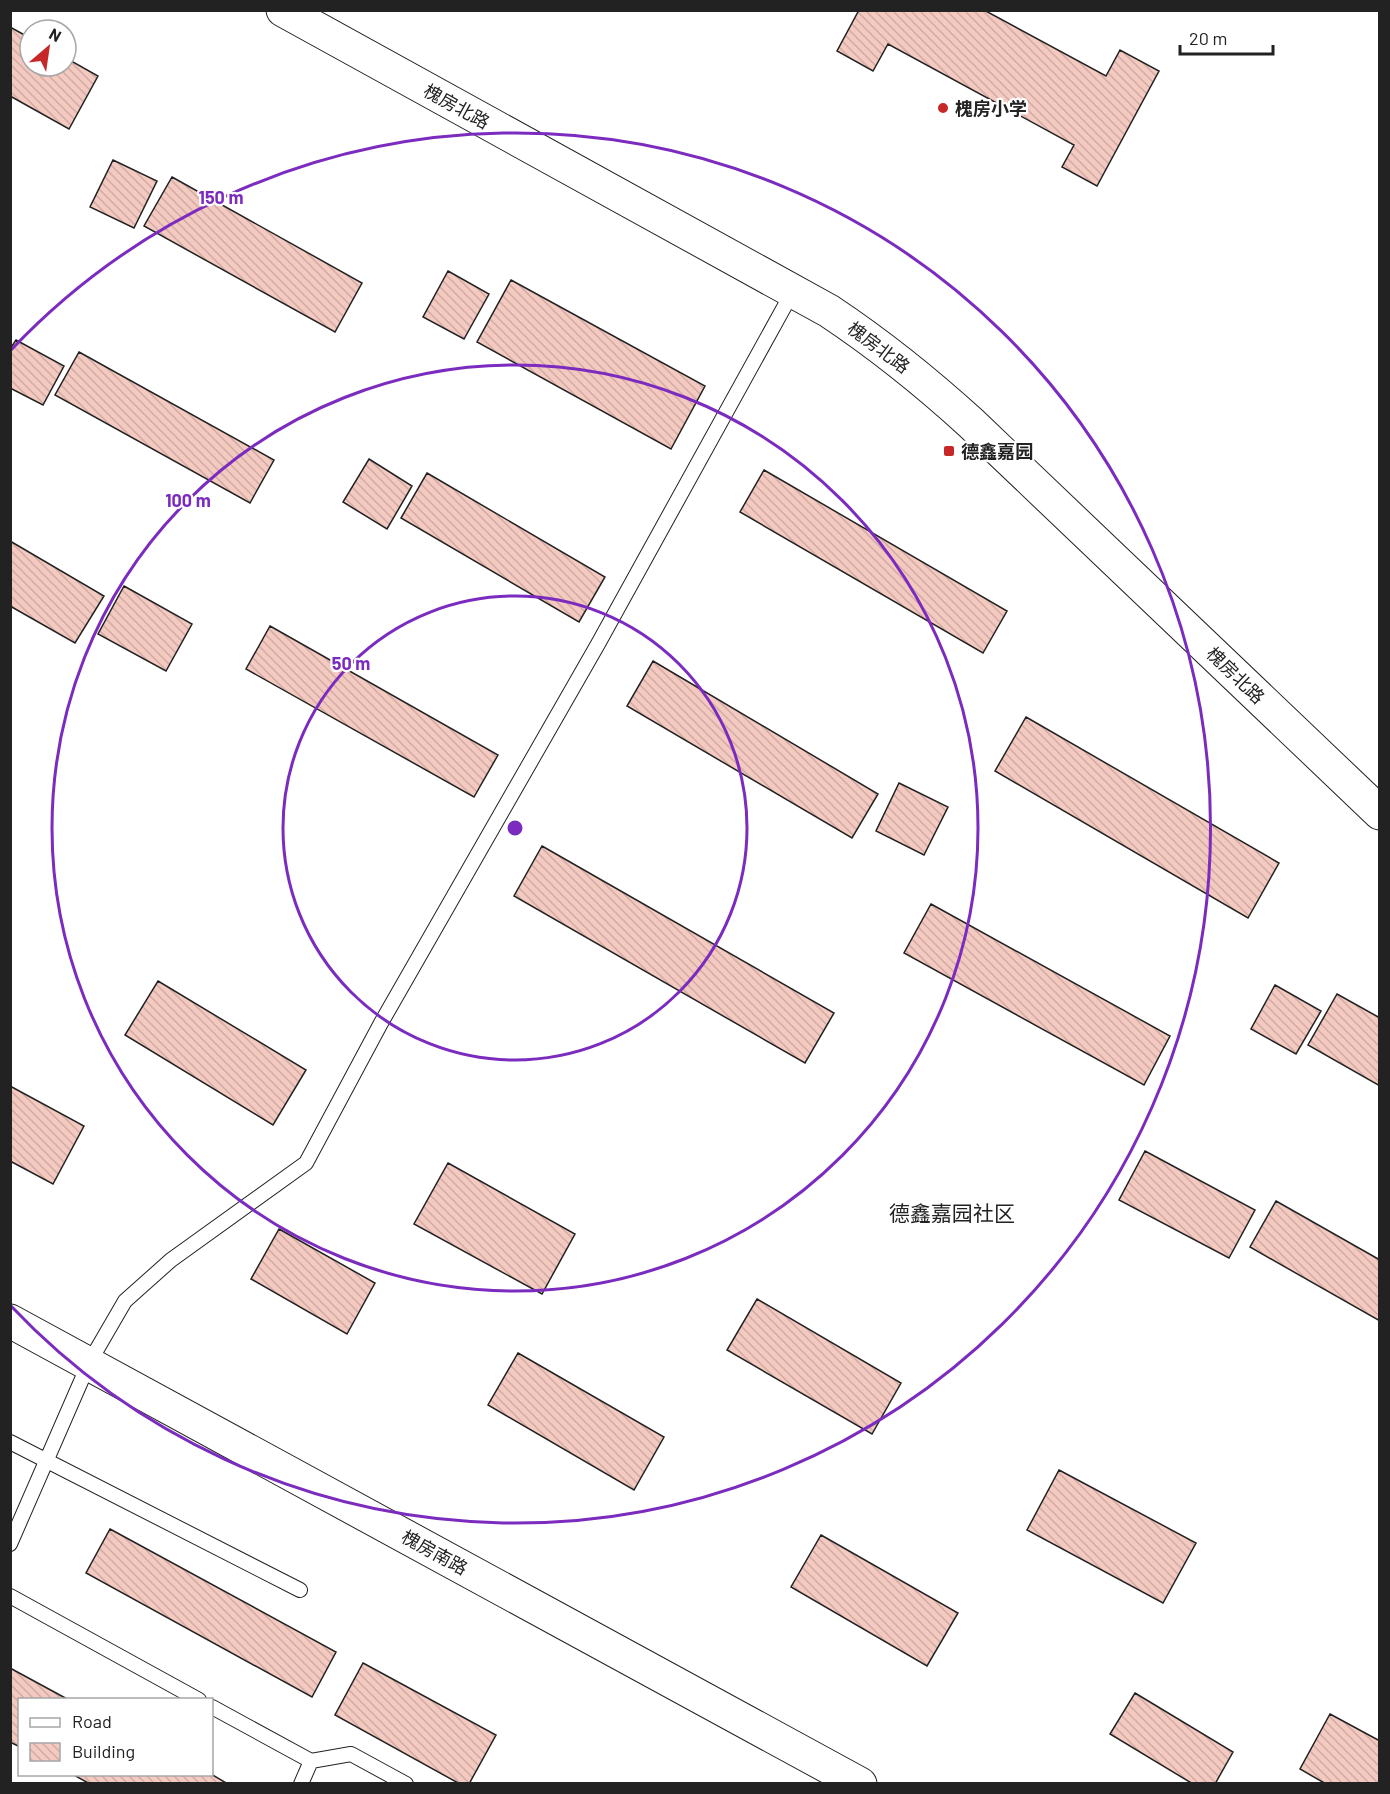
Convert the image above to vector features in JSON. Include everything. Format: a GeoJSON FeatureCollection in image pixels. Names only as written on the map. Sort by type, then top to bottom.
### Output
{"type":"FeatureCollection","features":[{"type":"Feature","properties":{"kind":"street","name":"槐房北路"},"geometry":{"type":"LineString","coordinates":[[283,10],[848,323],[921,378],[1108,552],[1380,813]]}},
{"type":"Feature","properties":{"kind":"street","name":"槐房南路"},"geometry":{"type":"LineString","coordinates":[[10,1321],[860,1784]]}},
{"type":"Feature","properties":{"kind":"lane"},"geometry":{"type":"LineString","coordinates":[[10,1544],[89,1363],[125,1301],[171,1260],[306,1163],[381,1023],[598,644],[793,291]]}},
{"type":"Feature","properties":{"kind":"lane"},"geometry":{"type":"LineString","coordinates":[[10,1442],[300,1590]]}},
{"type":"Feature","properties":{"kind":"lane"},"geometry":{"type":"LineString","coordinates":[[10,1596],[195,1698]]}},
{"type":"Feature","properties":{"kind":"lane"},"geometry":{"type":"LineString","coordinates":[[213,1708],[311,1761],[351,1754],[406,1784]]}},
{"type":"Feature","properties":{"kind":"lane"},"geometry":{"type":"LineString","coordinates":[[301,1784],[311,1761]]}},
{"type":"Feature","properties":{"kind":"building"},"geometry":{"type":"Polygon","coordinates":[[[859,10],[984,10],[1106,76],[1120,50],[1159,71],[1097,186],[1062,167],[1074,145],[888,44],[873,71],[837,51],[859,10]]]}},
{"type":"Feature","properties":{"kind":"building"},"geometry":{"type":"Polygon","coordinates":[[[10,27],[18,31],[18,78],[78,78],[78,65],[98,76],[69,129],[10,96],[10,27]]]}},
{"type":"Feature","properties":{"kind":"building"},"geometry":{"type":"Polygon","coordinates":[[[113,160],[157,181],[134,228],[90,207],[113,160]]]}},
{"type":"Feature","properties":{"kind":"building"},"geometry":{"type":"Polygon","coordinates":[[[172,177],[362,283],[335,332],[144,226],[172,177]]]}},
{"type":"Feature","properties":{"kind":"building"},"geometry":{"type":"Polygon","coordinates":[[[448,271],[489,294],[464,339],[423,317],[448,271]]]}},
{"type":"Feature","properties":{"kind":"building"},"geometry":{"type":"Polygon","coordinates":[[[511,280],[705,386],[671,449],[477,342],[511,280]]]}},
{"type":"Feature","properties":{"kind":"building"},"geometry":{"type":"Polygon","coordinates":[[[16,340],[64,366],[43,405],[10,388],[10,349],[16,340]]]}},
{"type":"Feature","properties":{"kind":"building"},"geometry":{"type":"Polygon","coordinates":[[[79,352],[274,460],[250,503],[55,395],[79,352]]]}},
{"type":"Feature","properties":{"kind":"building"},"geometry":{"type":"Polygon","coordinates":[[[369,459],[412,486],[387,529],[343,502],[369,459]]]}},
{"type":"Feature","properties":{"kind":"building"},"geometry":{"type":"Polygon","coordinates":[[[764,470],[1007,611],[983,653],[740,512],[764,470]]]}},
{"type":"Feature","properties":{"kind":"building"},"geometry":{"type":"Polygon","coordinates":[[[427,473],[605,577],[579,622],[401,518],[427,473]]]}},
{"type":"Feature","properties":{"kind":"building"},"geometry":{"type":"Polygon","coordinates":[[[10,541],[104,596],[75,643],[10,606],[10,541]]]}},
{"type":"Feature","properties":{"kind":"building"},"geometry":{"type":"Polygon","coordinates":[[[124,586],[192,624],[166,671],[98,634],[124,586]]]}},
{"type":"Feature","properties":{"kind":"building"},"geometry":{"type":"Polygon","coordinates":[[[270,626],[498,755],[474,797],[246,669],[270,626]]]}},
{"type":"Feature","properties":{"kind":"building"},"geometry":{"type":"Polygon","coordinates":[[[653,661],[878,794],[852,838],[627,706],[653,661]]]}},
{"type":"Feature","properties":{"kind":"building"},"geometry":{"type":"Polygon","coordinates":[[[1026,717],[1279,863],[1248,918],[995,771],[1026,717]]]}},
{"type":"Feature","properties":{"kind":"building"},"geometry":{"type":"Polygon","coordinates":[[[899,783],[948,807],[924,855],[876,831],[899,783]]]}},
{"type":"Feature","properties":{"kind":"building"},"geometry":{"type":"Polygon","coordinates":[[[542,846],[834,1013],[805,1063],[514,896],[542,846]]]}},
{"type":"Feature","properties":{"kind":"building"},"geometry":{"type":"Polygon","coordinates":[[[931,904],[1170,1036],[1144,1085],[904,953],[931,904]]]}},
{"type":"Feature","properties":{"kind":"building"},"geometry":{"type":"Polygon","coordinates":[[[158,981],[306,1070],[273,1125],[125,1035],[158,981]]]}},
{"type":"Feature","properties":{"kind":"building"},"geometry":{"type":"Polygon","coordinates":[[[1275,985],[1321,1011],[1296,1054],[1251,1029],[1275,985]]]}},
{"type":"Feature","properties":{"kind":"building"},"geometry":{"type":"Polygon","coordinates":[[[1337,994],[1380,1018],[1380,1086],[1308,1045],[1337,994]]]}},
{"type":"Feature","properties":{"kind":"building"},"geometry":{"type":"Polygon","coordinates":[[[10,1086],[84,1126],[53,1184],[10,1161],[10,1086]]]}},
{"type":"Feature","properties":{"kind":"building"},"geometry":{"type":"Polygon","coordinates":[[[1145,1151],[1255,1210],[1229,1258],[1119,1200],[1145,1151]]]}},
{"type":"Feature","properties":{"kind":"building"},"geometry":{"type":"Polygon","coordinates":[[[448,1163],[575,1234],[542,1294],[414,1224],[448,1163]]]}},
{"type":"Feature","properties":{"kind":"building"},"geometry":{"type":"Polygon","coordinates":[[[1276,1201],[1380,1260],[1380,1321],[1250,1247],[1276,1201]]]}},
{"type":"Feature","properties":{"kind":"building"},"geometry":{"type":"Polygon","coordinates":[[[279,1229],[375,1283],[347,1334],[251,1279],[279,1229]]]}},
{"type":"Feature","properties":{"kind":"building"},"geometry":{"type":"Polygon","coordinates":[[[757,1299],[901,1383],[872,1434],[727,1350],[757,1299]]]}},
{"type":"Feature","properties":{"kind":"building"},"geometry":{"type":"Polygon","coordinates":[[[518,1353],[664,1437],[634,1490],[488,1405],[518,1353]]]}},
{"type":"Feature","properties":{"kind":"building"},"geometry":{"type":"Polygon","coordinates":[[[1059,1470],[1196,1543],[1163,1603],[1027,1530],[1059,1470]]]}},
{"type":"Feature","properties":{"kind":"building"},"geometry":{"type":"Polygon","coordinates":[[[110,1529],[336,1652],[312,1697],[86,1573],[110,1529]]]}},
{"type":"Feature","properties":{"kind":"building"},"geometry":{"type":"Polygon","coordinates":[[[821,1535],[958,1613],[927,1666],[791,1587],[821,1535]]]}},
{"type":"Feature","properties":{"kind":"building"},"geometry":{"type":"Polygon","coordinates":[[[363,1663],[496,1735],[469,1784],[460,1784],[335,1715],[363,1663]]]}},
{"type":"Feature","properties":{"kind":"building"},"geometry":{"type":"Polygon","coordinates":[[[10,1668],[65,1698],[18,1698],[18,1746],[10,1742],[10,1668]]]}},
{"type":"Feature","properties":{"kind":"building"},"geometry":{"type":"Polygon","coordinates":[[[1135,1693],[1233,1752],[1215,1784],[1193,1784],[1110,1734],[1135,1693]]]}},
{"type":"Feature","properties":{"kind":"building"},"geometry":{"type":"Polygon","coordinates":[[[1330,1714],[1380,1741],[1380,1784],[1326,1784],[1300,1769],[1330,1714]]]}},
{"type":"Feature","properties":{"kind":"building"},"geometry":{"type":"Polygon","coordinates":[[[213,1775],[228,1784],[90,1784],[76,1776],[213,1775]]]}},
{"type":"Feature","properties":{"kind":"place","name":"槐房小学"},"geometry":{"type":"Point","coordinates":[943,108]}},
{"type":"Feature","properties":{"kind":"place","name":"德鑫嘉园"},"geometry":{"type":"Point","coordinates":[949,451]}},
{"type":"Feature","properties":{"kind":"district","name":"德鑫嘉园社区"},"geometry":{"type":"Point","coordinates":[952,1212]}}]}
